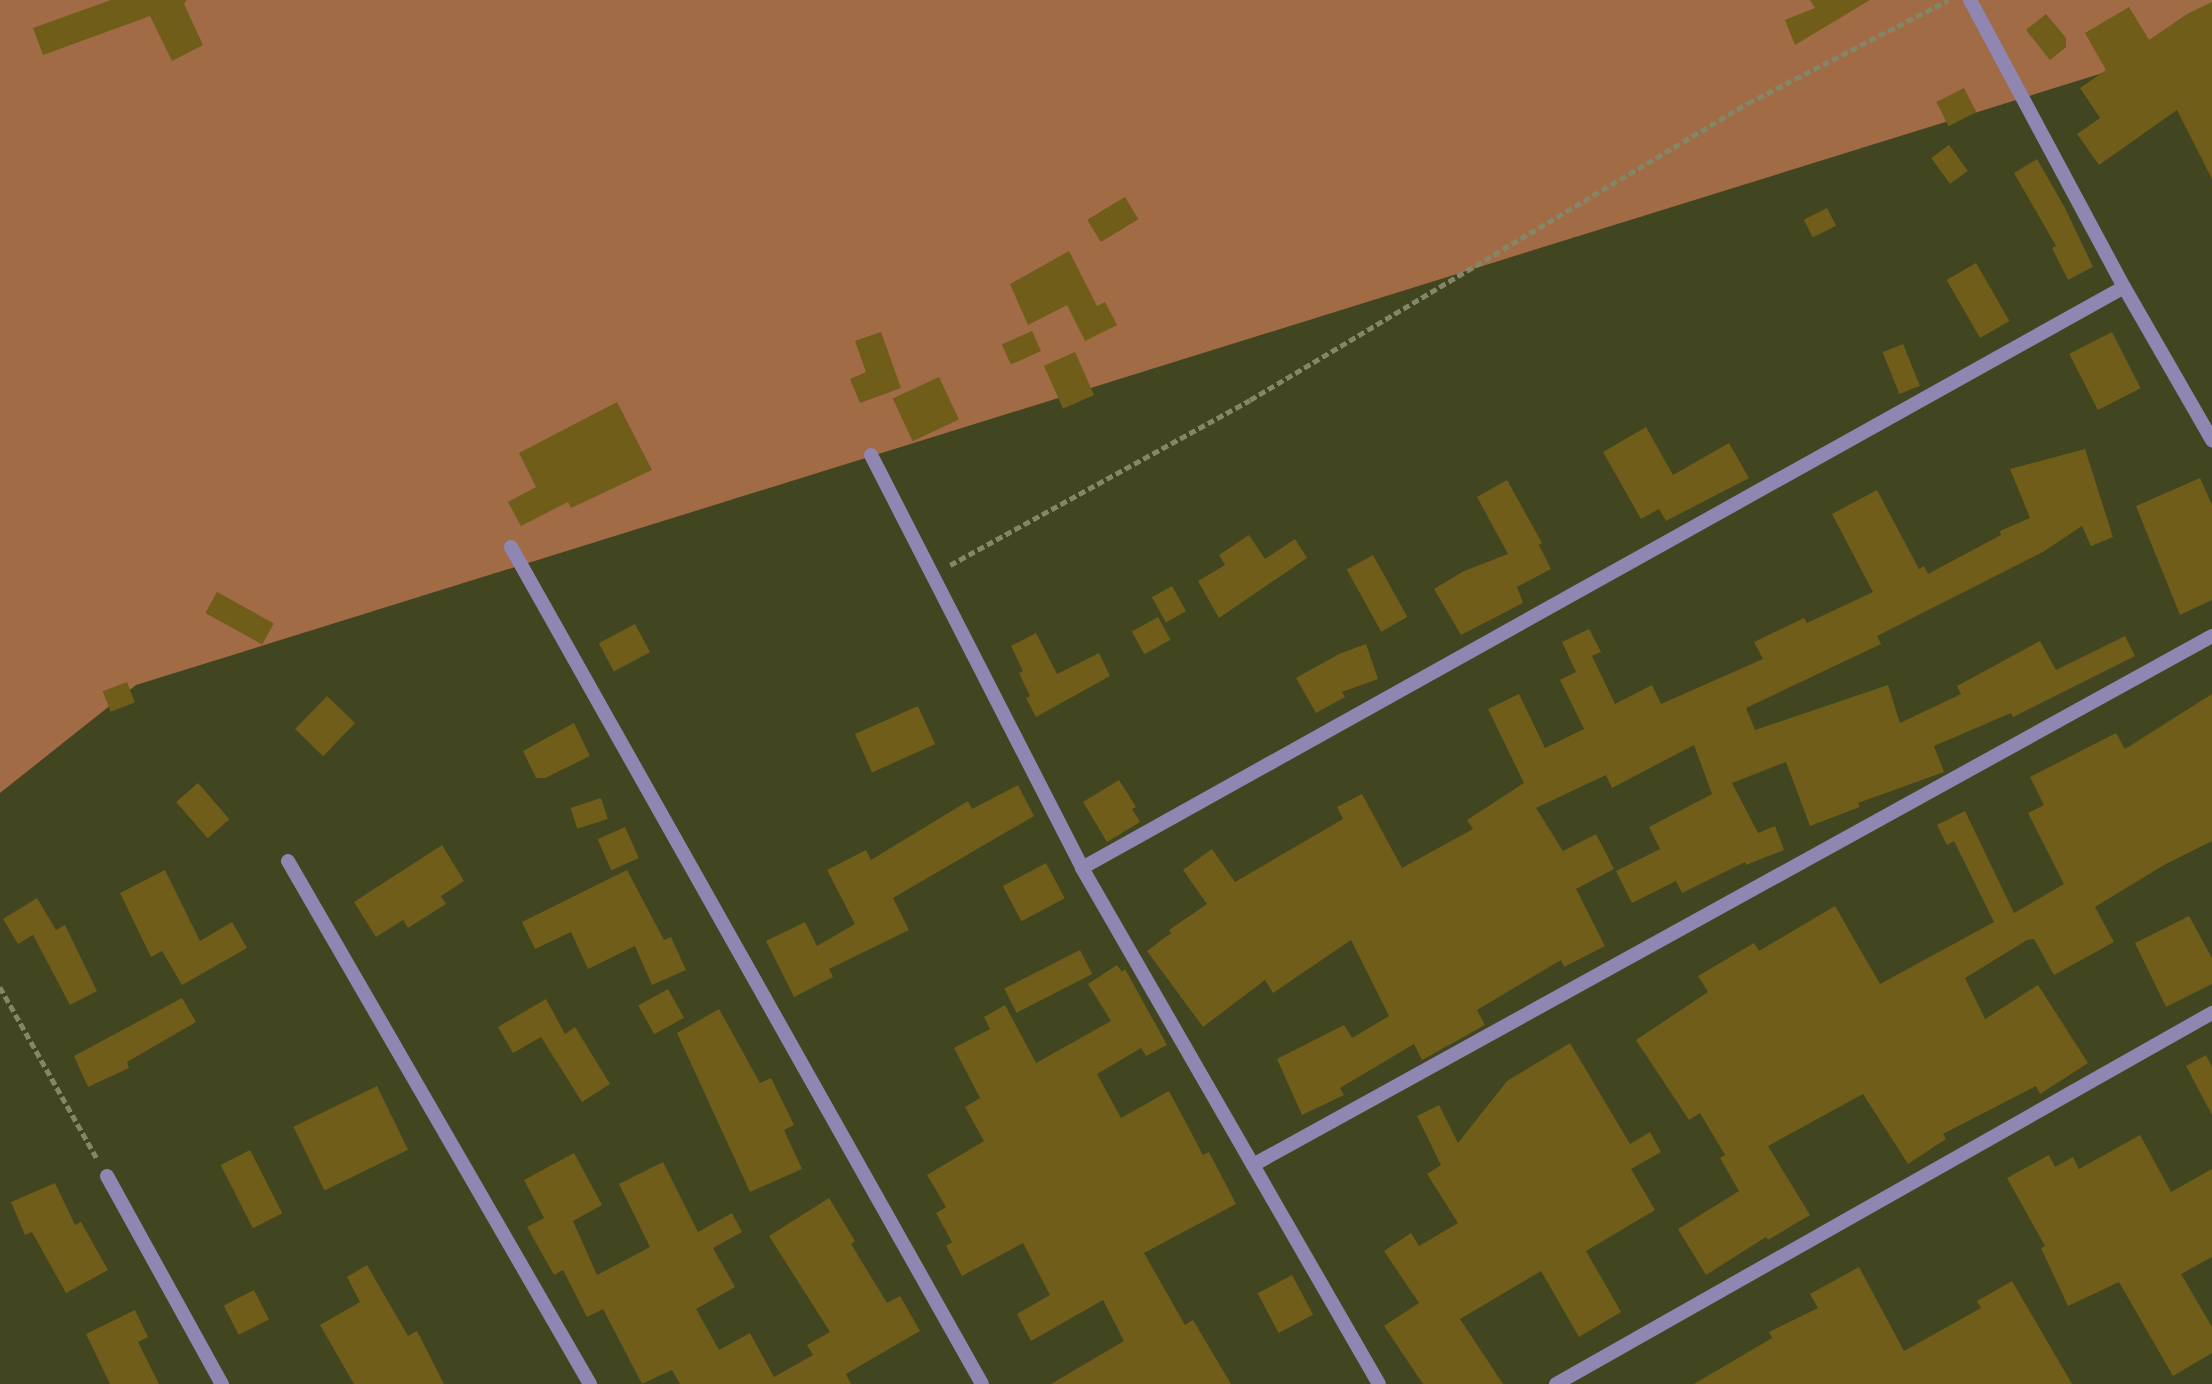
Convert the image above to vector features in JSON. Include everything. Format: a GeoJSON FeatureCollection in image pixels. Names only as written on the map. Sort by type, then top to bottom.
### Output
{"type":"FeatureCollection","features":[{"type":"Feature","properties":{"kind":"street"},"geometry":{"type":"LineString","coordinates":[[1970,0],[2124,287],[2212,440]]}},
{"type":"Feature","properties":{"kind":"street"},"geometry":{"type":"LineString","coordinates":[[1082,868],[2124,287]]}},
{"type":"Feature","properties":{"kind":"street"},"geometry":{"type":"LineString","coordinates":[[871,455],[1082,868],[1379,1384]]}},
{"type":"Feature","properties":{"kind":"street"},"geometry":{"type":"LineString","coordinates":[[511,547],[982,1384]]}},
{"type":"Feature","properties":{"kind":"street"},"geometry":{"type":"LineString","coordinates":[[1253,1165],[2212,636]]}},
{"type":"Feature","properties":{"kind":"street"},"geometry":{"type":"LineString","coordinates":[[288,861],[590,1384]]}},
{"type":"Feature","properties":{"kind":"street"},"geometry":{"type":"LineString","coordinates":[[1556,1384],[2212,1013]]}},
{"type":"Feature","properties":{"kind":"street"},"geometry":{"type":"LineString","coordinates":[[107,1176],[222,1384]]}},
{"type":"Feature","properties":{"kind":"path"},"geometry":{"type":"LineString","coordinates":[[932,574],[1250,400],[1748,103],[1948,0]]}},
{"type":"Feature","properties":{"kind":"path"},"geometry":{"type":"LineString","coordinates":[[0,987],[107,1176]]}},
{"type":"Feature","properties":{"kind":"shaded area"},"geometry":{"type":"Polygon","coordinates":[[[0,0],[2212,0],[2212,39],[136,685],[0,793],[0,0]]]}},
{"type":"Feature","properties":{"kind":"building"},"geometry":{"type":"Polygon","coordinates":[[[111,0],[187,0],[184,4],[203,45],[172,61],[150,16],[43,55],[33,28],[111,0]]]}},
{"type":"Feature","properties":{"kind":"building"},"geometry":{"type":"Polygon","coordinates":[[[1810,0],[1870,0],[1795,45],[1785,20],[1815,8],[1810,0]]]}},
{"type":"Feature","properties":{"kind":"building"},"geometry":{"type":"Polygon","coordinates":[[[2212,2],[2212,179],[2177,110],[2099,165],[2077,134],[2100,118],[2080,88],[2106,70],[2085,33],[2129,7],[2149,40],[2187,14],[2212,2]]]}},
{"type":"Feature","properties":{"kind":"building"},"geometry":{"type":"Polygon","coordinates":[[[2046,14],[2066,38],[2066,47],[2050,60],[2026,30],[2046,14]]]}},
{"type":"Feature","properties":{"kind":"building"},"geometry":{"type":"Polygon","coordinates":[[[1964,88],[1976,112],[1949,126],[1936,102],[1964,88]]]}},
{"type":"Feature","properties":{"kind":"building"},"geometry":{"type":"Polygon","coordinates":[[[1949,145],[1968,171],[1950,184],[1931,158],[1949,145]]]}},
{"type":"Feature","properties":{"kind":"building"},"geometry":{"type":"Polygon","coordinates":[[[2037,159],[2065,208],[2093,267],[2068,280],[2052,248],[2056,246],[2014,173],[2037,159]]]}},
{"type":"Feature","properties":{"kind":"building"},"geometry":{"type":"Polygon","coordinates":[[[1125,197],[1138,219],[1101,242],[1087,220],[1125,197]]]}},
{"type":"Feature","properties":{"kind":"building"},"geometry":{"type":"Polygon","coordinates":[[[1827,208],[1836,226],[1813,238],[1804,220],[1827,208]]]}},
{"type":"Feature","properties":{"kind":"building"},"geometry":{"type":"Polygon","coordinates":[[[1069,251],[1097,306],[1105,302],[1117,325],[1085,341],[1067,305],[1028,325],[1010,284],[1069,251]]]}},
{"type":"Feature","properties":{"kind":"building"},"geometry":{"type":"Polygon","coordinates":[[[1976,263],[2010,321],[1980,338],[1947,280],[1976,263]]]}},
{"type":"Feature","properties":{"kind":"building"},"geometry":{"type":"Polygon","coordinates":[[[1032,331],[1041,351],[1011,365],[1002,344],[1032,331]]]}},
{"type":"Feature","properties":{"kind":"building"},"geometry":{"type":"Polygon","coordinates":[[[881,332],[901,388],[860,403],[850,379],[866,372],[855,341],[881,332]]]}},
{"type":"Feature","properties":{"kind":"building"},"geometry":{"type":"Polygon","coordinates":[[[2112,332],[2141,388],[2098,410],[2069,354],[2112,332]]]}},
{"type":"Feature","properties":{"kind":"building"},"geometry":{"type":"Polygon","coordinates":[[[1903,344],[1920,386],[1899,394],[1883,352],[1903,344]]]}},
{"type":"Feature","properties":{"kind":"building"},"geometry":{"type":"Polygon","coordinates":[[[1075,352],[1094,395],[1063,409],[1044,366],[1075,352]]]}},
{"type":"Feature","properties":{"kind":"building"},"geometry":{"type":"Polygon","coordinates":[[[939,377],[959,420],[913,441],[893,399],[939,377]]]}},
{"type":"Feature","properties":{"kind":"building"},"geometry":{"type":"Polygon","coordinates":[[[617,402],[652,470],[571,508],[568,502],[521,526],[508,502],[536,487],[519,453],[617,402]]]}},
{"type":"Feature","properties":{"kind":"building"},"geometry":{"type":"Polygon","coordinates":[[[1646,427],[1673,475],[1729,443],[1749,478],[1666,521],[1659,509],[1641,519],[1603,452],[1646,427]]]}},
{"type":"Feature","properties":{"kind":"building"},"geometry":{"type":"Polygon","coordinates":[[[2085,449],[2113,537],[2091,546],[2082,526],[2043,552],[1877,636],[1881,644],[1746,708],[1755,730],[1888,685],[1900,723],[1961,694],[1957,686],[2040,641],[2056,670],[2125,636],[2135,656],[2013,717],[2011,713],[1934,746],[1944,772],[1858,803],[1860,807],[1810,826],[1786,762],[1732,783],[1758,833],[1775,826],[1784,850],[1746,865],[1745,862],[1682,893],[1676,881],[1632,903],[1616,871],[1660,849],[1649,827],[1712,794],[1694,745],[1612,788],[1606,775],[1536,808],[1563,851],[1596,834],[1614,869],[1576,889],[1605,946],[1564,967],[1561,960],[1477,1010],[1485,1025],[1422,1060],[1414,1044],[1340,1088],[1344,1095],[1302,1115],[1277,1059],[1344,1025],[1352,1038],[1389,1016],[1351,940],[1273,993],[1265,980],[1203,1027],[1147,951],[1171,933],[1169,930],[1207,904],[1183,870],[1212,849],[1235,882],[1343,819],[1337,807],[1362,794],[1402,868],[1473,829],[1467,820],[1524,783],[1488,709],[1519,694],[1545,748],[1584,729],[1560,680],[1576,672],[1562,642],[1589,629],[1601,652],[1592,656],[1615,704],[1652,685],[1661,704],[1763,659],[1754,642],[1804,618],[1807,623],[1873,592],[1832,514],[1877,490],[1919,569],[1924,566],[1928,574],[2001,535],[2000,531],[2030,518],[2010,469],[2085,449]]]}},
{"type":"Feature","properties":{"kind":"building"},"geometry":{"type":"Polygon","coordinates":[[[2200,478],[2212,505],[2212,600],[2180,615],[2136,506],[2200,478]]]}},
{"type":"Feature","properties":{"kind":"building"},"geometry":{"type":"Polygon","coordinates":[[[1507,480],[1542,543],[1539,545],[1551,569],[1517,587],[1523,603],[1461,635],[1434,589],[1464,571],[1508,554],[1477,497],[1507,480]]]}},
{"type":"Feature","properties":{"kind":"building"},"geometry":{"type":"Polygon","coordinates":[[[1249,535],[1265,559],[1295,539],[1307,558],[1219,618],[1198,581],[1225,565],[1219,555],[1249,535]]]}},
{"type":"Feature","properties":{"kind":"building"},"geometry":{"type":"Polygon","coordinates":[[[1373,555],[1407,617],[1381,632],[1347,570],[1373,555]]]}},
{"type":"Feature","properties":{"kind":"building"},"geometry":{"type":"Polygon","coordinates":[[[1172,586],[1186,611],[1166,623],[1152,597],[1172,586]]]}},
{"type":"Feature","properties":{"kind":"building"},"geometry":{"type":"Polygon","coordinates":[[[217,592],[274,624],[262,645],[205,613],[217,592]]]}},
{"type":"Feature","properties":{"kind":"building"},"geometry":{"type":"Polygon","coordinates":[[[1158,617],[1171,640],[1144,654],[1132,632],[1158,617]]]}},
{"type":"Feature","properties":{"kind":"building"},"geometry":{"type":"Polygon","coordinates":[[[635,624],[650,652],[614,672],[599,643],[635,624]]]}},
{"type":"Feature","properties":{"kind":"building"},"geometry":{"type":"Polygon","coordinates":[[[1036,633],[1057,674],[1099,653],[1110,676],[1036,717],[1026,698],[1030,696],[1019,673],[1023,671],[1011,646],[1036,633]]]}},
{"type":"Feature","properties":{"kind":"building"},"geometry":{"type":"Polygon","coordinates":[[[1366,644],[1378,679],[1342,692],[1345,697],[1316,713],[1296,678],[1339,654],[1366,644]]]}},
{"type":"Feature","properties":{"kind":"building"},"geometry":{"type":"Polygon","coordinates":[[[127,682],[135,703],[111,712],[103,691],[127,682]]]}},
{"type":"Feature","properties":{"kind":"building"},"geometry":{"type":"Polygon","coordinates":[[[2212,694],[2212,841],[2164,865],[2095,907],[2114,942],[2054,975],[2034,939],[2027,940],[1965,978],[1985,1019],[2038,985],[2088,1063],[2040,1094],[2036,1086],[1943,1134],[1946,1139],[1908,1164],[1863,1094],[1768,1146],[1810,1215],[1768,1240],[1766,1237],[1706,1275],[1678,1229],[1739,1191],[1720,1158],[1725,1155],[1700,1113],[1689,1120],[1636,1040],[1708,992],[1698,976],[1754,943],[1759,951],[1835,906],[1880,984],[1994,922],[1954,841],[1947,845],[1937,825],[1965,811],[2014,913],[2064,884],[2028,813],[2044,805],[2030,777],[2116,733],[2125,749],[2212,694]]]}},
{"type":"Feature","properties":{"kind":"building"},"geometry":{"type":"Polygon","coordinates":[[[327,696],[355,723],[323,756],[295,729],[327,696]]]}},
{"type":"Feature","properties":{"kind":"building"},"geometry":{"type":"Polygon","coordinates":[[[918,706],[935,744],[872,772],[855,734],[918,706]]]}},
{"type":"Feature","properties":{"kind":"building"},"geometry":{"type":"Polygon","coordinates":[[[574,723],[590,756],[545,778],[536,778],[523,751],[574,723]]]}},
{"type":"Feature","properties":{"kind":"building"},"geometry":{"type":"Polygon","coordinates":[[[1119,780],[1136,807],[1132,809],[1140,822],[1107,842],[1083,802],[1119,780]]]}},
{"type":"Feature","properties":{"kind":"building"},"geometry":{"type":"Polygon","coordinates":[[[198,783],[229,819],[208,838],[176,802],[198,783]]]}},
{"type":"Feature","properties":{"kind":"building"},"geometry":{"type":"Polygon","coordinates":[[[1018,785],[1034,816],[893,898],[909,930],[829,969],[833,977],[794,997],[766,941],[805,922],[817,946],[855,924],[827,870],[866,850],[871,860],[968,801],[972,809],[1018,785]]]}},
{"type":"Feature","properties":{"kind":"building"},"geometry":{"type":"Polygon","coordinates":[[[601,798],[608,819],[577,829],[571,808],[601,798]]]}},
{"type":"Feature","properties":{"kind":"building"},"geometry":{"type":"Polygon","coordinates":[[[625,827],[639,858],[611,870],[598,839],[625,827]]]}},
{"type":"Feature","properties":{"kind":"building"},"geometry":{"type":"Polygon","coordinates":[[[442,845],[464,881],[441,896],[446,904],[408,928],[403,920],[376,937],[354,902],[442,845]]]}},
{"type":"Feature","properties":{"kind":"building"},"geometry":{"type":"Polygon","coordinates":[[[1046,863],[1065,898],[1022,921],[1003,886],[1046,863]]]}},
{"type":"Feature","properties":{"kind":"building"},"geometry":{"type":"Polygon","coordinates":[[[165,870],[200,941],[232,922],[247,948],[182,985],[162,951],[151,957],[120,893],[165,870]]]}},
{"type":"Feature","properties":{"kind":"building"},"geometry":{"type":"Polygon","coordinates":[[[627,870],[664,940],[671,937],[686,970],[652,985],[635,946],[588,969],[571,932],[535,949],[522,922],[627,870]]]}},
{"type":"Feature","properties":{"kind":"building"},"geometry":{"type":"Polygon","coordinates":[[[37,898],[56,930],[65,925],[97,991],[70,1005],[33,935],[18,944],[3,919],[37,898]]]}},
{"type":"Feature","properties":{"kind":"building"},"geometry":{"type":"Polygon","coordinates":[[[2189,916],[2212,958],[2212,984],[2166,1007],[2135,943],[2189,916]]]}},
{"type":"Feature","properties":{"kind":"building"},"geometry":{"type":"Polygon","coordinates":[[[1080,950],[1092,974],[1017,1013],[1004,989],[1080,950]]]}},
{"type":"Feature","properties":{"kind":"building"},"geometry":{"type":"Polygon","coordinates":[[[1117,965],[1122,972],[1125,969],[1167,1045],[1146,1056],[1141,1048],[1097,1074],[1121,1118],[1169,1091],[1203,1155],[1209,1152],[1236,1204],[1144,1253],[1185,1325],[1193,1320],[1231,1384],[1051,1384],[1124,1341],[1103,1300],[1031,1341],[1017,1314],[1050,1295],[1023,1243],[962,1276],[946,1246],[952,1242],[936,1213],[946,1207],[927,1175],[984,1141],[965,1107],[980,1098],[954,1048],[990,1029],[984,1017],[1005,1005],[1036,1063],[1111,1021],[1088,984],[1117,965]]]}},
{"type":"Feature","properties":{"kind":"building"},"geometry":{"type":"Polygon","coordinates":[[[668,989],[684,1018],[654,1034],[638,1005],[668,989]]]}},
{"type":"Feature","properties":{"kind":"building"},"geometry":{"type":"Polygon","coordinates":[[[182,998],[196,1022],[127,1062],[129,1068],[88,1087],[74,1056],[182,998]]]}},
{"type":"Feature","properties":{"kind":"building"},"geometry":{"type":"Polygon","coordinates":[[[546,999],[565,1034],[575,1027],[610,1084],[582,1102],[541,1037],[513,1053],[498,1027],[546,999]]]}},
{"type":"Feature","properties":{"kind":"building"},"geometry":{"type":"Polygon","coordinates":[[[719,1009],[760,1083],[771,1078],[794,1125],[784,1130],[802,1169],[750,1192],[677,1033],[719,1009]]]}},
{"type":"Feature","properties":{"kind":"building"},"geometry":{"type":"Polygon","coordinates":[[[1570,1043],[1630,1144],[1650,1132],[1661,1152],[1631,1169],[1655,1210],[1586,1251],[1621,1312],[1579,1337],[1541,1271],[1460,1319],[1503,1384],[1423,1384],[1384,1326],[1419,1303],[1384,1251],[1411,1233],[1419,1246],[1458,1223],[1427,1174],[1441,1165],[1417,1116],[1439,1105],[1458,1143],[1507,1081],[1570,1043]]]}},
{"type":"Feature","properties":{"kind":"building"},"geometry":{"type":"Polygon","coordinates":[[[2206,1055],[2212,1067],[2212,1115],[2186,1066],[2206,1055]]]}},
{"type":"Feature","properties":{"kind":"building"},"geometry":{"type":"Polygon","coordinates":[[[377,1086],[408,1150],[325,1191],[293,1127],[377,1086]]]}},
{"type":"Feature","properties":{"kind":"building"},"geometry":{"type":"Polygon","coordinates":[[[2140,1135],[2171,1192],[2212,1169],[2212,1257],[2181,1274],[2212,1327],[2212,1353],[2173,1376],[2119,1282],[2068,1306],[2041,1248],[2045,1246],[2007,1178],[2049,1155],[2055,1167],[2073,1157],[2079,1169],[2140,1135]]]}},
{"type":"Feature","properties":{"kind":"building"},"geometry":{"type":"Polygon","coordinates":[[[250,1150],[282,1213],[253,1228],[221,1165],[250,1150]]]}},
{"type":"Feature","properties":{"kind":"building"},"geometry":{"type":"Polygon","coordinates":[[[574,1153],[602,1205],[573,1221],[597,1275],[650,1247],[619,1184],[663,1162],[698,1232],[732,1213],[742,1232],[713,1248],[735,1287],[696,1309],[719,1350],[750,1333],[774,1377],[813,1355],[807,1345],[830,1332],[769,1236],[829,1198],[855,1241],[851,1244],[887,1303],[900,1296],[920,1331],[846,1374],[851,1384],[680,1384],[672,1370],[642,1384],[603,1309],[587,1317],[563,1270],[554,1275],[527,1227],[544,1218],[524,1180],[574,1153]]]}},
{"type":"Feature","properties":{"kind":"building"},"geometry":{"type":"Polygon","coordinates":[[[55,1183],[75,1225],[81,1222],[108,1270],[66,1293],[32,1232],[25,1235],[11,1202],[55,1183]]]}},
{"type":"Feature","properties":{"kind":"building"},"geometry":{"type":"Polygon","coordinates":[[[367,1265],[408,1336],[417,1331],[444,1384],[354,1384],[320,1325],[360,1302],[347,1277],[367,1265]]]}},
{"type":"Feature","properties":{"kind":"building"},"geometry":{"type":"Polygon","coordinates":[[[1859,1267],[1904,1351],[1981,1308],[1977,1301],[2012,1281],[2072,1384],[1694,1384],[1772,1338],[1769,1332],[1818,1308],[1810,1294],[1859,1267]]]}},
{"type":"Feature","properties":{"kind":"building"},"geometry":{"type":"Polygon","coordinates":[[[1292,1275],[1313,1315],[1279,1333],[1258,1293],[1292,1275]]]}},
{"type":"Feature","properties":{"kind":"building"},"geometry":{"type":"Polygon","coordinates":[[[254,1290],[269,1319],[239,1335],[224,1305],[254,1290]]]}},
{"type":"Feature","properties":{"kind":"building"},"geometry":{"type":"Polygon","coordinates":[[[135,1310],[148,1337],[138,1342],[159,1384],[110,1384],[86,1334],[135,1310]]]}}]}
